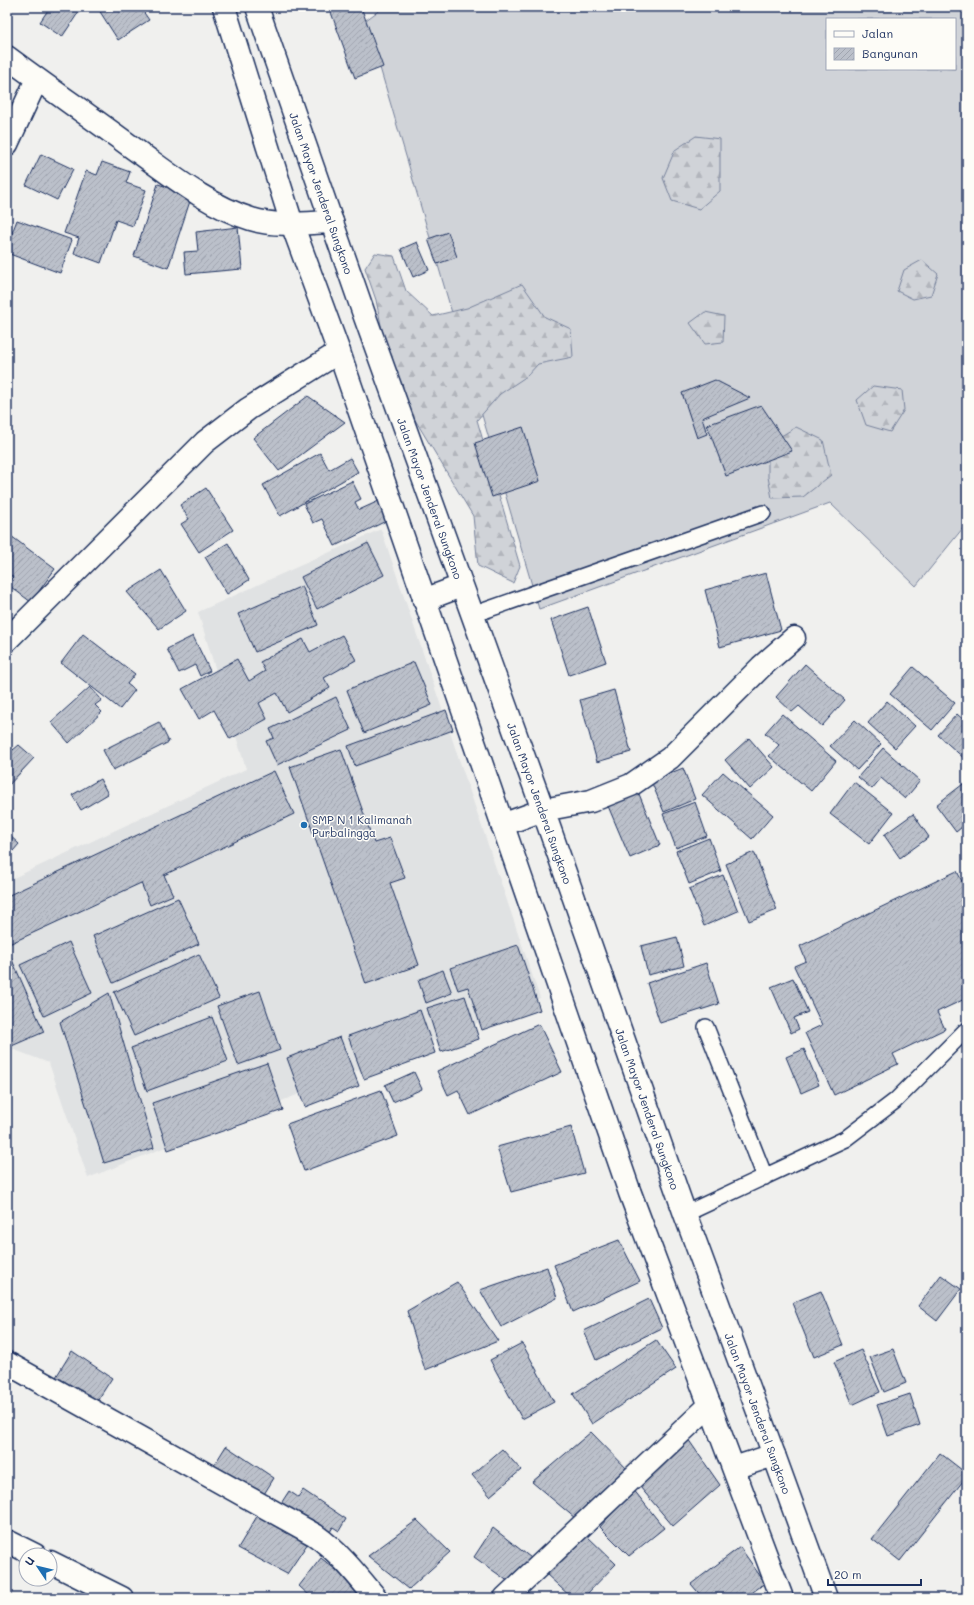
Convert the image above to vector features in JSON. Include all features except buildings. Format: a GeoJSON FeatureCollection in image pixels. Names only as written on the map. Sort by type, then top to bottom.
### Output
{"type":"FeatureCollection","features":[{"type":"Feature","properties":{"kind":"main road"},"geometry":{"type":"LineString","coordinates":[[224,7],[292,224],[339,352],[630,1193],[782,1598]]}},
{"type":"Feature","properties":{"kind":"main road","name":"Jalan Mayor Jenderal Sungkono"},"geometry":{"type":"LineString","coordinates":[[257,7],[365,317],[543,810],[685,1214],[826,1598]]}},
{"type":"Feature","properties":{"kind":"main road"},"geometry":{"type":"LineString","coordinates":[[7,57],[178,180],[218,204],[251,219],[292,224],[332,222]]}},
{"type":"Feature","properties":{"kind":"main road"},"geometry":{"type":"LineString","coordinates":[[7,144],[37,79]]}},
{"type":"Feature","properties":{"kind":"main road"},"geometry":{"type":"LineString","coordinates":[[7,640],[205,442],[248,409],[339,352]]}},
{"type":"Feature","properties":{"kind":"main road"},"geometry":{"type":"LineString","coordinates":[[424,600],[461,586]]}},
{"type":"Feature","properties":{"kind":"main road"},"geometry":{"type":"LineString","coordinates":[[502,825],[543,810],[591,801],[631,785],[670,758],[761,667],[794,638]]}},
{"type":"Feature","properties":{"kind":"main road"},"geometry":{"type":"LineString","coordinates":[[7,1362],[315,1535],[330,1546],[342,1558],[376,1598]]}},
{"type":"Feature","properties":{"kind":"main road"},"geometry":{"type":"LineString","coordinates":[[505,1598],[710,1405]]}},
{"type":"Feature","properties":{"kind":"main road"},"geometry":{"type":"LineString","coordinates":[[734,1468],[774,1455]]}},
{"type":"Feature","properties":{"kind":"main road"},"geometry":{"type":"LineString","coordinates":[[7,1541],[19,1547]]}},
{"type":"Feature","properties":{"kind":"main road"},"geometry":{"type":"LineString","coordinates":[[58,1566],[122,1598]]}},
{"type":"Feature","properties":{"kind":"lane"},"geometry":{"type":"LineString","coordinates":[[472,614],[763,513]]}},
{"type":"Feature","properties":{"kind":"lane"},"geometry":{"type":"LineString","coordinates":[[706,1027],[765,1176]]}},
{"type":"Feature","properties":{"kind":"lane"},"geometry":{"type":"LineString","coordinates":[[685,1214],[845,1139],[895,1101],[965,1031]]}},
{"type":"Feature","properties":{"kind":"shaded area","name":"SMP N 1 Kalimanah Purbalingga"},"geometry":{"type":"Polygon","coordinates":[[[381,529],[540,998],[88,1178],[49,1063],[7,1047],[7,881],[246,769],[198,612],[381,529]]]}},
{"type":"Feature","properties":{"kind":"green space"},"geometry":{"type":"Polygon","coordinates":[[[384,7],[967,7],[967,523],[916,586],[830,503],[539,609],[366,20],[384,7]]]}},
{"type":"Feature","properties":{"kind":"green space"},"geometry":{"type":"Polygon","coordinates":[[[696,136],[720,139],[720,191],[699,209],[672,201],[663,178],[675,150],[696,136]]]}},
{"type":"Feature","properties":{"kind":"green space"},"geometry":{"type":"Polygon","coordinates":[[[375,253],[394,256],[406,291],[433,316],[467,308],[522,284],[545,317],[571,329],[573,357],[538,364],[527,376],[500,394],[477,420],[520,566],[513,583],[478,566],[473,516],[414,418],[397,377],[383,335],[376,300],[365,268],[375,253]]]}},
{"type":"Feature","properties":{"kind":"green space"},"geometry":{"type":"Polygon","coordinates":[[[922,260],[938,274],[931,295],[913,299],[897,291],[904,270],[922,260]]]}},
{"type":"Feature","properties":{"kind":"green space"},"geometry":{"type":"Polygon","coordinates":[[[705,312],[724,316],[723,342],[705,344],[690,323],[705,312]]]}},
{"type":"Feature","properties":{"kind":"green space"},"geometry":{"type":"Polygon","coordinates":[[[873,386],[902,390],[904,410],[890,432],[866,425],[857,400],[873,386]]]}},
{"type":"Feature","properties":{"kind":"green space"},"geometry":{"type":"Polygon","coordinates":[[[796,427],[823,440],[831,475],[803,497],[772,498],[768,477],[768,444],[796,427]]]}},
{"type":"Feature","properties":{"kind":"place","name":"SMP N 1 Kalimanah Purbalingga"},"geometry":{"type":"Point","coordinates":[304,825]}}]}
